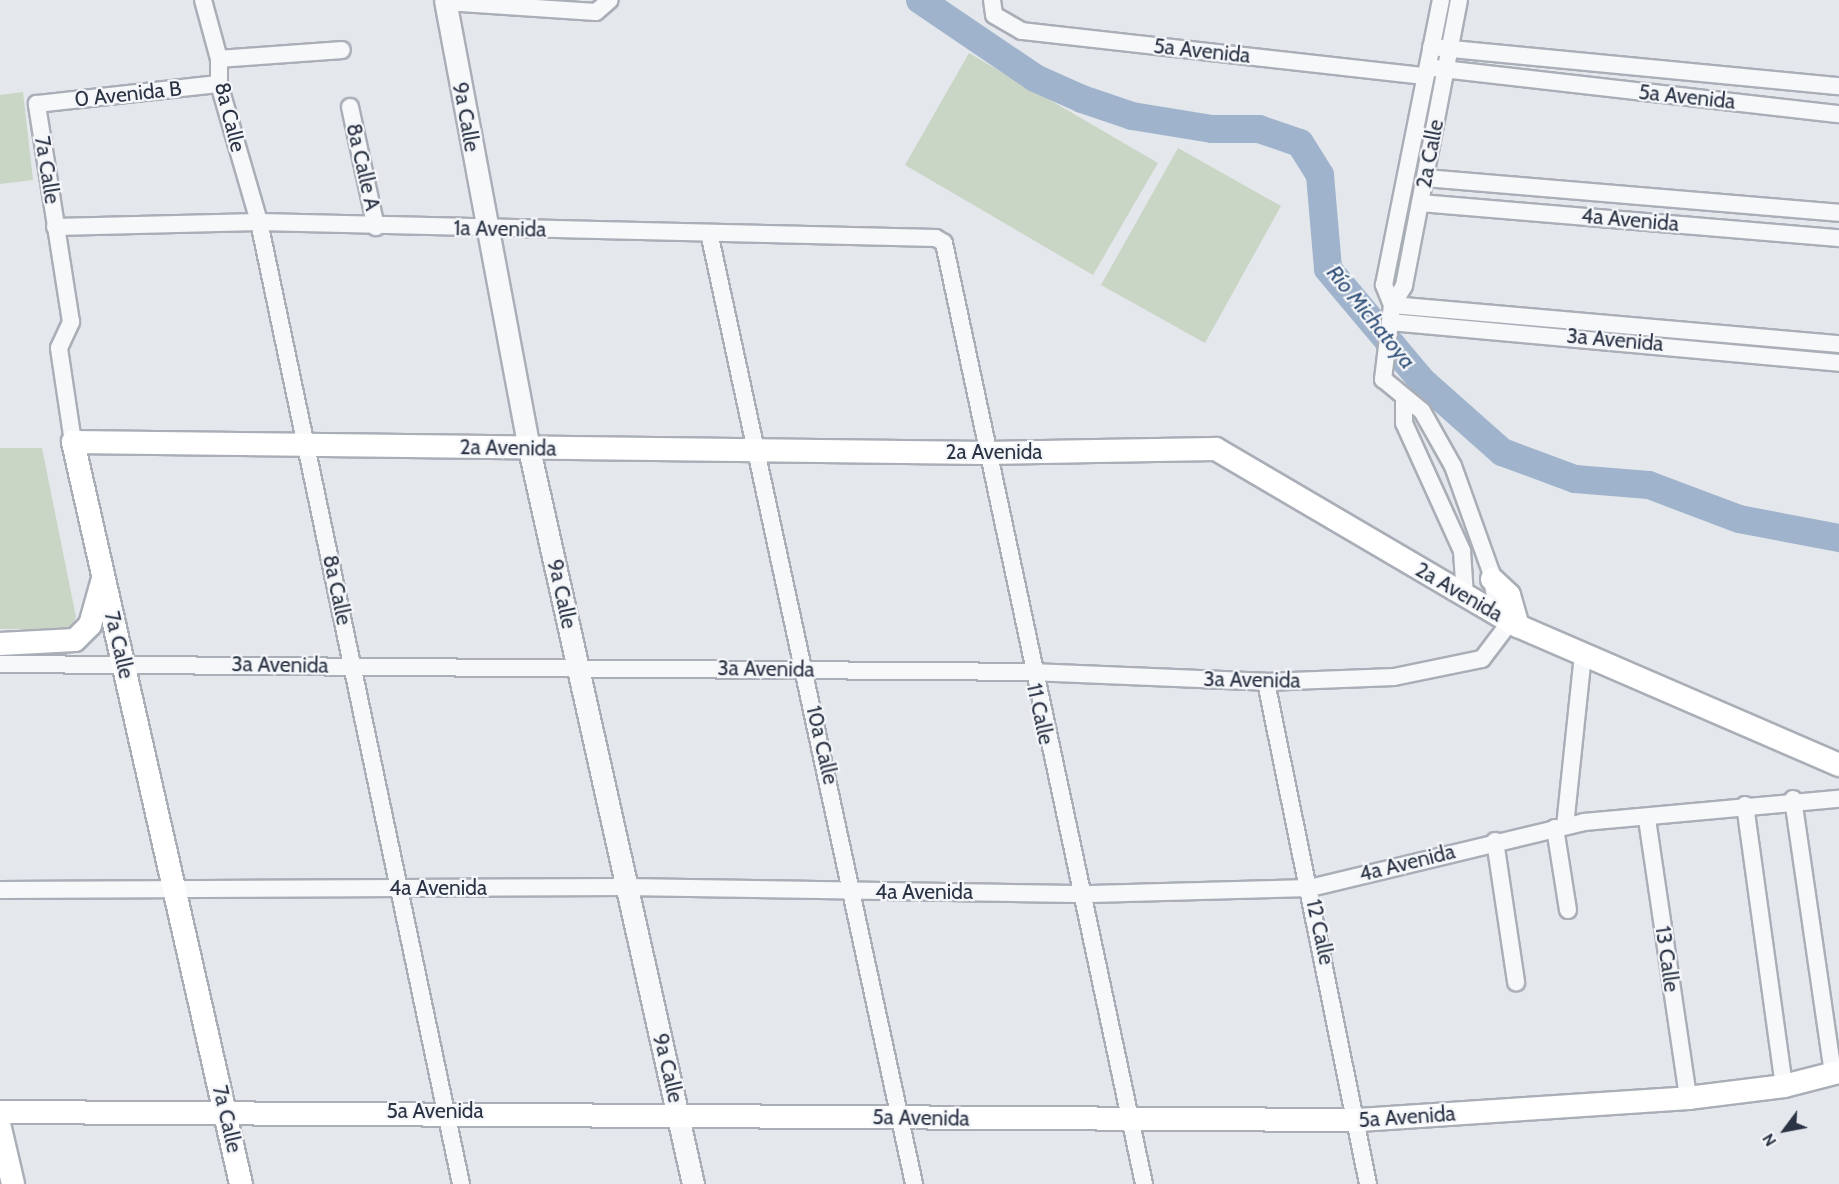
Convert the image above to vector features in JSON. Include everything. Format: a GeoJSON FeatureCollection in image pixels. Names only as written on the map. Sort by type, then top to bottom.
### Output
{"type":"FeatureCollection","features":[{"type":"Feature","properties":{"kind":"main road","name":"2a Avenida"},"geometry":{"type":"LineString","coordinates":[[73,442],[306,443],[987,453],[1216,449],[1509,621],[1839,765]]}},
{"type":"Feature","properties":{"kind":"main road","name":"7a Calle"},"geometry":{"type":"LineString","coordinates":[[73,442],[241,1184]]}},
{"type":"Feature","properties":{"kind":"main road"},"geometry":{"type":"LineString","coordinates":[[0,644],[75,639],[90,625],[104,578]]}},
{"type":"Feature","properties":{"kind":"main road"},"geometry":{"type":"LineString","coordinates":[[1492,579],[1509,595],[1509,621]]}},
{"type":"Feature","properties":{"kind":"main road","name":"5a Avenida"},"geometry":{"type":"LineString","coordinates":[[0,1112],[445,1111],[1132,1122],[1359,1120],[1688,1098],[1784,1086],[1836,1073]]}},
{"type":"Feature","properties":{"kind":"main road"},"geometry":{"type":"LineString","coordinates":[[0,1128],[13,1184]]}},
{"type":"Feature","properties":{"kind":"street","name":"8a Calle"},"geometry":{"type":"LineString","coordinates":[[203,0],[219,59],[219,84],[259,222],[461,1184]]}},
{"type":"Feature","properties":{"kind":"street"},"geometry":{"type":"LineString","coordinates":[[446,1],[596,12],[610,0]]}},
{"type":"Feature","properties":{"kind":"street","name":"2a Calle"},"geometry":{"type":"LineString","coordinates":[[1441,0],[1439,49],[1445,70],[1404,286],[1392,305],[1383,379],[1404,401],[1422,411],[1453,466],[1492,579]]}},
{"type":"Feature","properties":{"kind":"street","name":"2a Calle"},"geometry":{"type":"LineString","coordinates":[[1392,305],[1384,285],[1427,71],[1439,49],[1459,0]]}},
{"type":"Feature","properties":{"kind":"street","name":"9a Calle"},"geometry":{"type":"LineString","coordinates":[[446,1],[485,227],[530,448],[625,887],[693,1184]]}},
{"type":"Feature","properties":{"kind":"street","name":"5a Avenida"},"geometry":{"type":"LineString","coordinates":[[991,2],[994,15],[1022,31],[1427,71],[1445,70],[1839,114]]}},
{"type":"Feature","properties":{"kind":"street","name":"5a Avenida"},"geometry":{"type":"LineString","coordinates":[[1439,49],[1839,86]]}},
{"type":"Feature","properties":{"kind":"street"},"geometry":{"type":"LineString","coordinates":[[219,59],[342,50]]}},
{"type":"Feature","properties":{"kind":"street","name":"0 Avenida B"},"geometry":{"type":"LineString","coordinates":[[37,105],[219,84]]}},
{"type":"Feature","properties":{"kind":"street","name":"7a Calle"},"geometry":{"type":"LineString","coordinates":[[37,105],[71,322],[59,348],[73,442]]}},
{"type":"Feature","properties":{"kind":"street","name":"8a Calle A"},"geometry":{"type":"LineString","coordinates":[[350,107],[376,227]]}},
{"type":"Feature","properties":{"kind":"street","name":"4a Avenida"},"geometry":{"type":"LineString","coordinates":[[1425,178],[1839,213]]}},
{"type":"Feature","properties":{"kind":"street","name":"4a Avenida"},"geometry":{"type":"LineString","coordinates":[[1420,203],[1839,238]]}},
{"type":"Feature","properties":{"kind":"street","name":"1a Avenida"},"geometry":{"type":"LineString","coordinates":[[55,227],[259,222],[376,227],[485,227],[710,237],[936,238],[944,243]]}},
{"type":"Feature","properties":{"kind":"street","name":"10a Calle"},"geometry":{"type":"LineString","coordinates":[[710,237],[855,892],[898,1117],[914,1184]]}},
{"type":"Feature","properties":{"kind":"street","name":"11 Calle"},"geometry":{"type":"LineString","coordinates":[[944,243],[1031,672],[1078,892],[1132,1122],[1143,1184]]}},
{"type":"Feature","properties":{"kind":"street","name":"3a Avenida"},"geometry":{"type":"LineString","coordinates":[[1392,305],[1627,333],[1839,363]]}},
{"type":"Feature","properties":{"kind":"street","name":"3a Avenida"},"geometry":{"type":"LineString","coordinates":[[1389,326],[1627,333],[1839,344]]}},
{"type":"Feature","properties":{"kind":"street"},"geometry":{"type":"LineString","coordinates":[[1404,401],[1404,423],[1452,525],[1468,573],[1465,596]]}},
{"type":"Feature","properties":{"kind":"street"},"geometry":{"type":"LineString","coordinates":[[1452,525],[1471,518]]}},
{"type":"Feature","properties":{"kind":"street","name":"3a Avenida"},"geometry":{"type":"LineString","coordinates":[[0,664],[123,663],[1031,672],[1266,682],[1394,677],[1482,659],[1509,621]]}},
{"type":"Feature","properties":{"kind":"street"},"geometry":{"type":"LineString","coordinates":[[1568,910],[1560,827],[1583,655]]}},
{"type":"Feature","properties":{"kind":"street","name":"12 Calle"},"geometry":{"type":"LineString","coordinates":[[1266,682],[1359,1120],[1368,1184]]}},
{"type":"Feature","properties":{"kind":"street","name":"4a Avenida"},"geometry":{"type":"LineString","coordinates":[[0,890],[625,887],[855,892],[1078,892],[1310,888],[1495,841],[1560,827],[1647,819],[1793,799],[1839,798]]}},
{"type":"Feature","properties":{"kind":"street"},"geometry":{"type":"LineString","coordinates":[[1793,799],[1836,1073]]}},
{"type":"Feature","properties":{"kind":"street"},"geometry":{"type":"LineString","coordinates":[[1745,805],[1784,1086]]}},
{"type":"Feature","properties":{"kind":"street","name":"13 Calle"},"geometry":{"type":"LineString","coordinates":[[1647,819],[1688,1098]]}},
{"type":"Feature","properties":{"kind":"street"},"geometry":{"type":"LineString","coordinates":[[1495,841],[1516,982]]}},
{"type":"Feature","properties":{"kind":"green space"},"geometry":{"type":"Polygon","coordinates":[[[969,53],[1158,163],[1093,275],[905,165],[969,53]]]}},
{"type":"Feature","properties":{"kind":"green space"},"geometry":{"type":"Polygon","coordinates":[[[23,92],[33,180],[0,184],[0,95],[23,92]]]}},
{"type":"Feature","properties":{"kind":"green space"},"geometry":{"type":"Polygon","coordinates":[[[1178,148],[1281,206],[1205,343],[1101,285],[1178,148]]]}},
{"type":"Feature","properties":{"kind":"green space"},"geometry":{"type":"Polygon","coordinates":[[[0,448],[42,448],[76,617],[70,629],[0,629],[0,448]]]}},
{"type":"Feature","properties":{"kind":"waterway","name":"Río Michatoya"},"geometry":{"type":"LineString","coordinates":[[920,0],[1035,78],[1082,99],[1132,116],[1212,129],[1259,129],[1300,143],[1320,175],[1328,269],[1422,381],[1502,452],[1575,479],[1649,485],[1739,519],[1839,538]]}}]}
